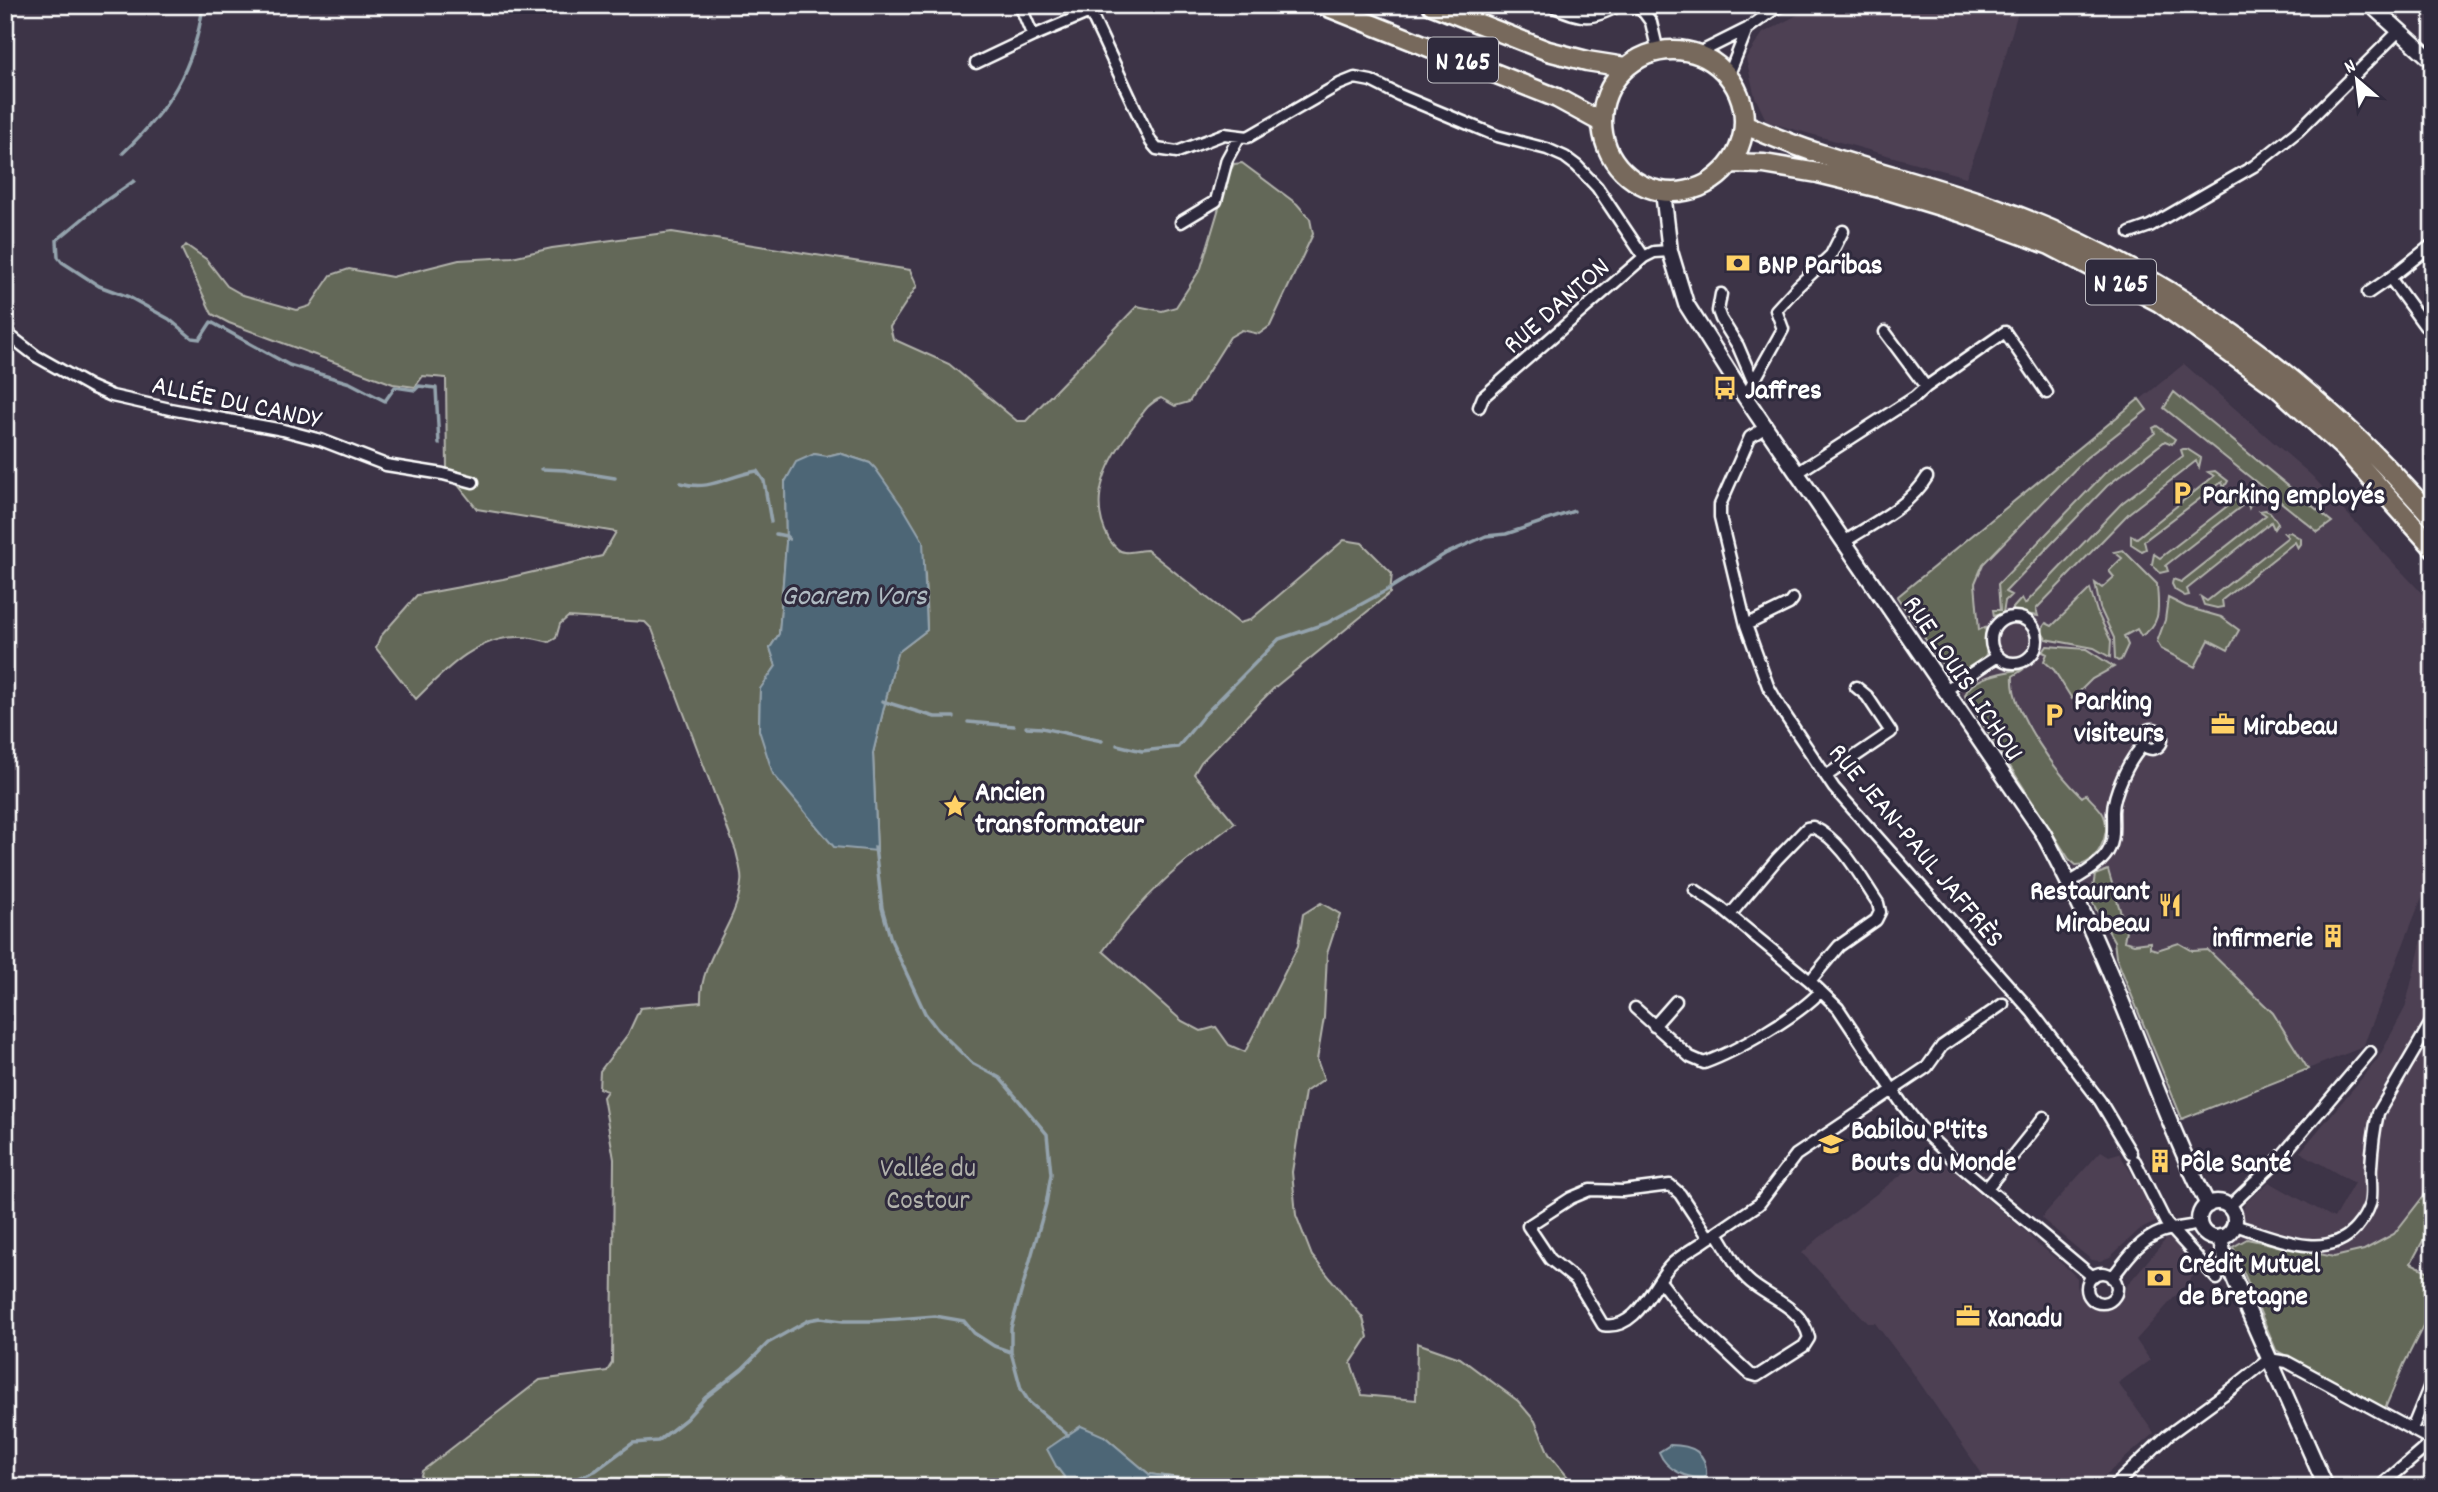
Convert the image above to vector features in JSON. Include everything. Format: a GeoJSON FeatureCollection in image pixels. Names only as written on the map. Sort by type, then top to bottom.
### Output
{"type":"FeatureCollection","features":[{"type":"Feature","properties":{"kind":"highway","name":"N 265"},"geometry":{"type":"LineString","coordinates":[[1323,5],[1558,97],[1601,122]]}},
{"type":"Feature","properties":{"kind":"highway","name":"N 265"},"geometry":{"type":"LineString","coordinates":[[1432,5],[1548,51],[1625,67]]}},
{"type":"Feature","properties":{"kind":"highway"},"geometry":{"type":"LineString","coordinates":[[1678,50],[1697,54],[1728,77],[1743,107],[1744,124],[1740,144],[1731,163],[1717,177],[1701,187],[1682,192],[1662,192],[1643,186],[1626,176],[1613,160],[1604,142],[1601,122],[1604,103],[1611,86],[1625,67],[1658,52],[1678,50]]}},
{"type":"Feature","properties":{"kind":"highway","name":"N 265"},"geometry":{"type":"LineString","coordinates":[[1744,124],[1829,158],[1941,190],[2054,231],[2163,287],[2288,377],[2348,430],[2433,518]]}},
{"type":"Feature","properties":{"kind":"highway","name":"N 265"},"geometry":{"type":"LineString","coordinates":[[1731,163],[1763,164],[1818,173],[1884,189],[1963,213],[2049,245],[2159,302],[2278,388],[2344,448],[2433,547]]}},
{"type":"Feature","properties":{"kind":"main road"},"geometry":{"type":"LineString","coordinates":[[2371,5],[2433,61]]}},
{"type":"Feature","properties":{"kind":"main road","name":"RUE LOUIS LICHOU"},"geometry":{"type":"LineString","coordinates":[[1662,192],[1670,251],[1686,304],[1745,397],[2043,833],[2100,950],[2167,1116],[2208,1205]]}},
{"type":"Feature","properties":{"kind":"main road"},"geometry":{"type":"LineString","coordinates":[[2216,1202],[2229,1207],[2234,1215],[2231,1230],[2220,1237],[2209,1236],[2200,1224],[2200,1214],[2208,1205],[2216,1202]]}},
{"type":"Feature","properties":{"kind":"main road"},"geometry":{"type":"LineString","coordinates":[[2220,1237],[2223,1252],[2326,1487]]}},
{"type":"Feature","properties":{"kind":"street"},"geometry":{"type":"LineString","coordinates":[[1020,5],[1032,36]]}},
{"type":"Feature","properties":{"kind":"street"},"geometry":{"type":"LineString","coordinates":[[1549,5],[1582,18],[1601,15],[1620,5]]}},
{"type":"Feature","properties":{"kind":"street"},"geometry":{"type":"LineString","coordinates":[[1627,5],[1640,7],[1651,22],[1658,52]]}},
{"type":"Feature","properties":{"kind":"street"},"geometry":{"type":"LineString","coordinates":[[1697,54],[1747,29],[1784,5]]}},
{"type":"Feature","properties":{"kind":"street"},"geometry":{"type":"LineString","coordinates":[[976,63],[1090,12],[1151,142],[1157,149],[1177,152],[1224,134],[1248,137],[1340,84],[1354,79],[1371,81],[1497,136],[1547,149],[1565,157],[1597,187],[1644,257]]}},
{"type":"Feature","properties":{"kind":"street"},"geometry":{"type":"LineString","coordinates":[[1728,77],[1747,29]]}},
{"type":"Feature","properties":{"kind":"street"},"geometry":{"type":"LineString","coordinates":[[2130,233],[2150,226],[2254,166],[2298,131],[2399,31]]}},
{"type":"Feature","properties":{"kind":"street"},"geometry":{"type":"LineString","coordinates":[[1181,222],[1216,201],[1227,159],[1239,137]]}},
{"type":"Feature","properties":{"kind":"street"},"geometry":{"type":"LineString","coordinates":[[1745,397],[1783,329],[1776,310],[1831,255],[1843,231]]}},
{"type":"Feature","properties":{"kind":"street"},"geometry":{"type":"LineString","coordinates":[[2368,293],[2418,258],[2433,244]]}},
{"type":"Feature","properties":{"kind":"street","name":"RUE DANTON"},"geometry":{"type":"LineString","coordinates":[[1479,407],[1483,397],[1644,257],[1654,252],[1670,251]]}},
{"type":"Feature","properties":{"kind":"street"},"geometry":{"type":"LineString","coordinates":[[2390,278],[2425,326],[2433,331]]}},
{"type":"Feature","properties":{"kind":"street"},"geometry":{"type":"LineString","coordinates":[[1721,294],[1718,311],[1738,346],[1753,382]]}},
{"type":"Feature","properties":{"kind":"street"},"geometry":{"type":"LineString","coordinates":[[1885,331],[1926,387]]}},
{"type":"Feature","properties":{"kind":"street","name":"ALLÉE DU CANDY"},"geometry":{"type":"LineString","coordinates":[[5,332],[36,356],[112,396],[283,430],[320,440],[386,465],[443,474],[472,482]]}},
{"type":"Feature","properties":{"kind":"street"},"geometry":{"type":"LineString","coordinates":[[1797,473],[1915,397],[2005,332],[2047,393]]}},
{"type":"Feature","properties":{"kind":"street","name":"RUE JEAN-PAUL JAFFRÈS"},"geometry":{"type":"LineString","coordinates":[[1766,427],[1749,437],[1720,505],[1720,517],[1746,625],[1768,686],[1834,788],[2032,1012],[2099,1101],[2133,1157],[2166,1223],[2217,1279]]}},
{"type":"Feature","properties":{"kind":"street"},"geometry":{"type":"LineString","coordinates":[[1844,542],[1918,493],[1927,477]]}},
{"type":"Feature","properties":{"kind":"street"},"geometry":{"type":"LineString","coordinates":[[1746,625],[1789,604],[1793,599]]}},
{"type":"Feature","properties":{"kind":"street"},"geometry":{"type":"LineString","coordinates":[[2012,617],[2019,617],[2031,624],[2037,641],[2031,655],[2018,663],[2003,660],[1998,656],[1992,636],[1998,624],[2012,617]]}},
{"type":"Feature","properties":{"kind":"street"},"geometry":{"type":"LineString","coordinates":[[1946,690],[1998,656]]}},
{"type":"Feature","properties":{"kind":"street"},"geometry":{"type":"LineString","coordinates":[[1826,776],[1891,732],[1867,696],[1856,687]]}},
{"type":"Feature","properties":{"kind":"street"},"geometry":{"type":"LineString","coordinates":[[2069,883],[2107,854],[2114,835],[2112,814],[2120,784],[2138,750],[2144,745]]}},
{"type":"Feature","properties":{"kind":"street"},"geometry":{"type":"LineString","coordinates":[[1730,915],[1807,828],[1819,829],[1841,849],[1878,903],[1880,912],[1876,920],[1839,946],[1810,981]]}},
{"type":"Feature","properties":{"kind":"street"},"geometry":{"type":"LineString","coordinates":[[1695,890],[1730,915],[1810,981],[1838,1008],[1925,1133],[2092,1277]]}},
{"type":"Feature","properties":{"kind":"street"},"geometry":{"type":"LineString","coordinates":[[1634,1008],[1690,1057],[1704,1063],[1759,1035],[1820,992]]}},
{"type":"Feature","properties":{"kind":"street"},"geometry":{"type":"LineString","coordinates":[[1654,1026],[1676,1000]]}},
{"type":"Feature","properties":{"kind":"street"},"geometry":{"type":"LineString","coordinates":[[1660,1281],[1684,1312],[1750,1374],[1757,1376],[1804,1346],[1809,1339],[1807,1330],[1786,1304],[1748,1280],[1713,1235],[1681,1194],[1670,1185],[1623,1191],[1590,1190],[1571,1198],[1528,1226],[1550,1259],[1576,1280],[1603,1325],[1610,1326],[1621,1322],[1643,1306],[1669,1266],[1713,1235],[1759,1204],[1796,1155],[1927,1067],[1942,1046],[2003,1004]]}},
{"type":"Feature","properties":{"kind":"street"},"geometry":{"type":"LineString","coordinates":[[2234,1225],[2311,1246],[2333,1242],[2353,1231],[2366,1214],[2370,1203],[2374,1128],[2378,1113],[2428,1037],[2433,1019]]}},
{"type":"Feature","properties":{"kind":"street"},"geometry":{"type":"LineString","coordinates":[[2229,1207],[2280,1158],[2370,1052]]}},
{"type":"Feature","properties":{"kind":"street"},"geometry":{"type":"LineString","coordinates":[[1987,1188],[2044,1117]]}},
{"type":"Feature","properties":{"kind":"street"},"geometry":{"type":"LineString","coordinates":[[2112,1278],[2137,1247],[2160,1232],[2200,1224]]}},
{"type":"Feature","properties":{"kind":"street"},"geometry":{"type":"LineString","coordinates":[[2103,1273],[2112,1278],[2116,1287],[2110,1300],[2102,1303],[2094,1300],[2087,1287],[2092,1277],[2103,1273]]}},
{"type":"Feature","properties":{"kind":"street"},"geometry":{"type":"LineString","coordinates":[[2113,1487],[2168,1435],[2269,1359],[2287,1362],[2433,1441],[2383,1484],[2385,1487]]}},
{"type":"Feature","properties":{"kind":"street"},"geometry":{"type":"LineString","coordinates":[[2412,1429],[2433,1377]]}},
{"type":"Feature","properties":{"kind":"shaded area"},"geometry":{"type":"Polygon","coordinates":[[[1817,5],[2020,5],[1981,139],[1966,177],[1767,122],[1755,97],[1746,58],[1763,33],[1817,5]]]}},
{"type":"Feature","properties":{"kind":"shaded area"},"geometry":{"type":"Polygon","coordinates":[[[2184,364],[2311,475],[2433,605],[2433,869],[2363,1047],[2182,1119],[2116,957],[2114,941],[2105,923],[2047,822],[1897,597],[2184,364]]]}},
{"type":"Feature","properties":{"kind":"shaded area","name":"Crédit Mutuel de Bretagne"},"geometry":{"type":"Polygon","coordinates":[[[2433,895],[2433,1222],[2411,1263],[2433,1274],[2433,1306],[2388,1403],[2276,1350],[2233,1247],[2245,1203],[2269,1182],[2334,1218],[2354,1183],[2300,1152],[2378,1059],[2405,1008],[2433,895]]]}},
{"type":"Feature","properties":{"kind":"shaded area","name":"Crédit Mutuel de Bretagne"},"geometry":{"type":"Polygon","coordinates":[[[2101,1151],[2109,1156],[2119,1153],[2160,1220],[2139,1230],[2110,1257],[2100,1261],[2092,1260],[2041,1218],[2101,1151]]]}},
{"type":"Feature","properties":{"kind":"shaded area","name":"Crédit Mutuel de Bretagne"},"geometry":{"type":"Polygon","coordinates":[[[1931,1152],[2067,1268],[2077,1278],[2081,1297],[2094,1308],[2105,1309],[2121,1301],[2128,1284],[2167,1238],[2172,1239],[2196,1273],[2136,1340],[2150,1360],[2118,1383],[2154,1433],[2092,1487],[1991,1487],[1913,1373],[1875,1323],[1868,1323],[1802,1253],[1931,1152]]]}},
{"type":"Feature","properties":{"kind":"green space","name":"Vallée du Costour"},"geometry":{"type":"Polygon","coordinates":[[[1242,163],[1297,204],[1310,219],[1313,234],[1270,326],[1259,334],[1242,330],[1230,337],[1189,402],[1175,406],[1161,398],[1143,412],[1109,465],[1100,494],[1102,524],[1114,546],[1122,552],[1147,550],[1239,623],[1250,620],[1344,540],[1362,543],[1392,573],[1390,593],[1274,688],[1201,762],[1194,774],[1235,823],[1163,881],[1103,951],[1182,1021],[1201,1031],[1216,1027],[1229,1045],[1245,1052],[1298,946],[1303,914],[1321,903],[1340,914],[1327,954],[1324,1018],[1317,1060],[1324,1079],[1305,1092],[1292,1172],[1296,1215],[1312,1256],[1363,1318],[1368,1337],[1351,1363],[1362,1395],[1416,1400],[1417,1343],[1460,1358],[1518,1401],[1535,1421],[1549,1454],[1576,1487],[1192,1487],[1186,1479],[1149,1474],[1104,1436],[1056,1466],[1072,1487],[800,1487],[781,1476],[758,1487],[418,1487],[422,1471],[540,1380],[607,1371],[612,1363],[614,1159],[603,1097],[607,1091],[599,1088],[600,1071],[628,1034],[640,1008],[701,1002],[706,971],[738,899],[741,872],[736,851],[652,629],[645,622],[568,617],[560,624],[556,638],[549,642],[522,637],[491,642],[463,656],[416,699],[376,648],[380,637],[417,595],[602,556],[616,532],[477,509],[447,471],[446,378],[423,376],[415,387],[393,384],[229,323],[212,314],[182,250],[186,245],[206,259],[227,286],[243,295],[297,310],[310,306],[331,275],[349,269],[392,277],[459,260],[512,257],[552,248],[672,232],[910,270],[917,286],[890,327],[893,339],[949,364],[1017,421],[1026,421],[1137,306],[1162,311],[1176,307],[1201,268],[1234,164],[1242,163]],[[839,453],[827,456],[814,454],[785,481],[786,543],[779,634],[770,648],[776,666],[760,690],[759,730],[877,851],[873,753],[897,653],[927,630],[925,574],[870,463],[839,453]]]}},
{"type":"Feature","properties":{"kind":"green space"},"geometry":{"type":"Polygon","coordinates":[[[2174,392],[2332,522],[2318,532],[2164,408],[2174,392]]]}},
{"type":"Feature","properties":{"kind":"green space"},"geometry":{"type":"Polygon","coordinates":[[[2139,399],[2147,410],[2086,458],[1983,564],[1975,583],[1979,630],[1985,627],[1987,650],[1985,656],[1973,666],[1950,676],[1897,597],[2139,399]]]}},
{"type":"Feature","properties":{"kind":"green space"},"geometry":{"type":"Polygon","coordinates":[[[2157,426],[2175,439],[2172,444],[2165,441],[2107,486],[2005,592],[2011,595],[2005,601],[2003,613],[1994,616],[1993,610],[2000,610],[1998,584],[2104,474],[2155,433],[2153,428],[2157,426]]]}},
{"type":"Feature","properties":{"kind":"green space"},"geometry":{"type":"Polygon","coordinates":[[[2183,449],[2201,458],[2199,467],[2196,461],[2129,513],[2036,609],[2038,616],[2013,612],[2013,608],[2022,598],[2025,604],[2122,503],[2183,456],[2183,449]]]}},
{"type":"Feature","properties":{"kind":"green space"},"geometry":{"type":"Polygon","coordinates":[[[2215,471],[2228,481],[2224,488],[2222,482],[2144,541],[2146,549],[2142,551],[2131,544],[2131,535],[2137,538],[2214,476],[2208,472],[2215,471]]]}},
{"type":"Feature","properties":{"kind":"green space"},"geometry":{"type":"Polygon","coordinates":[[[2236,491],[2252,501],[2249,508],[2247,502],[2166,565],[2168,571],[2160,573],[2152,564],[2154,554],[2160,558],[2239,497],[2234,493],[2236,491]]]}},
{"type":"Feature","properties":{"kind":"green space"},"geometry":{"type":"Polygon","coordinates":[[[2260,511],[2270,512],[2278,523],[2274,529],[2271,522],[2187,589],[2189,595],[2185,596],[2175,590],[2173,579],[2181,582],[2266,515],[2260,511]]]}},
{"type":"Feature","properties":{"kind":"green space"},"geometry":{"type":"Polygon","coordinates":[[[2290,532],[2301,539],[2298,548],[2295,542],[2222,600],[2223,607],[2204,605],[2201,597],[2207,601],[2288,537],[2284,533],[2290,532]]]}},
{"type":"Feature","properties":{"kind":"green space"},"geometry":{"type":"Polygon","coordinates":[[[2123,550],[2157,584],[2158,613],[2153,625],[2141,636],[2137,629],[2124,636],[2128,645],[2118,661],[2115,659],[2114,638],[2100,608],[2095,583],[2102,588],[2114,577],[2109,571],[2122,558],[2114,552],[2123,550]]]}},
{"type":"Feature","properties":{"kind":"green space"},"geometry":{"type":"Polygon","coordinates":[[[2090,589],[2097,612],[2111,641],[2110,657],[2094,648],[2046,639],[2043,634],[2046,623],[2052,626],[2090,589]]]}},
{"type":"Feature","properties":{"kind":"green space"},"geometry":{"type":"Polygon","coordinates":[[[2168,598],[2186,607],[2221,617],[2239,630],[2228,650],[2209,640],[2195,667],[2161,649],[2157,642],[2165,620],[2168,598]]]}},
{"type":"Feature","properties":{"kind":"green space"},"geometry":{"type":"Polygon","coordinates":[[[2047,646],[2086,649],[2114,667],[2092,679],[2072,699],[2054,670],[2044,661],[2047,654],[2043,652],[2047,646]]]}},
{"type":"Feature","properties":{"kind":"green space"},"geometry":{"type":"Polygon","coordinates":[[[2024,669],[2013,676],[2014,690],[2027,723],[2060,773],[2082,797],[2086,794],[2104,816],[2104,840],[2096,855],[2083,864],[2076,865],[2069,859],[1965,696],[1968,689],[1981,679],[2024,669]]]}},
{"type":"Feature","properties":{"kind":"green space"},"geometry":{"type":"Polygon","coordinates":[[[2108,870],[2126,930],[2124,941],[2134,944],[2150,942],[2150,948],[2157,950],[2179,943],[2193,951],[2208,950],[2273,1013],[2308,1069],[2182,1119],[2116,957],[2114,941],[2091,900],[2095,875],[2108,870]]]}},
{"type":"Feature","properties":{"kind":"green space"},"geometry":{"type":"Polygon","coordinates":[[[2433,1184],[2433,1222],[2411,1263],[2433,1274],[2433,1306],[2383,1413],[2276,1350],[2233,1247],[2247,1239],[2334,1257],[2364,1250],[2394,1234],[2433,1184]]]}},
{"type":"Feature","properties":{"kind":"water","name":"Goarem Vors"},"geometry":{"type":"Polygon","coordinates":[[[839,453],[870,463],[875,468],[923,541],[927,630],[897,653],[873,753],[877,851],[834,847],[773,774],[759,730],[760,689],[776,666],[770,648],[779,634],[786,543],[785,482],[796,462],[814,454],[827,456],[839,453]]]}},
{"type":"Feature","properties":{"kind":"water"},"geometry":{"type":"Polygon","coordinates":[[[1081,1426],[1104,1436],[1149,1474],[1186,1479],[1192,1487],[1072,1487],[1047,1449],[1081,1426]]]}},
{"type":"Feature","properties":{"kind":"water"},"geometry":{"type":"Polygon","coordinates":[[[1670,1445],[1685,1446],[1697,1452],[1704,1461],[1706,1477],[1692,1477],[1672,1469],[1659,1452],[1670,1445]]]}},
{"type":"Feature","properties":{"kind":"waterway"},"geometry":{"type":"LineString","coordinates":[[123,153],[153,121],[177,86],[193,49],[203,5]]}},
{"type":"Feature","properties":{"kind":"waterway"},"geometry":{"type":"LineString","coordinates":[[134,181],[57,240],[58,257],[62,262],[99,286],[129,297],[169,319],[192,338],[200,339],[211,322],[289,365],[350,383],[385,401],[395,387],[415,390],[419,386],[436,388],[439,444]]}},
{"type":"Feature","properties":{"kind":"waterway"},"geometry":{"type":"LineString","coordinates":[[542,469],[615,478]]}},
{"type":"Feature","properties":{"kind":"waterway"},"geometry":{"type":"LineString","coordinates":[[681,483],[710,484],[757,471],[764,481],[771,522]]}},
{"type":"Feature","properties":{"kind":"waterway"},"geometry":{"type":"LineString","coordinates":[[1117,745],[1142,751],[1178,747],[1204,715],[1279,639],[1327,623],[1445,554],[1486,536],[1506,534],[1574,511]]}},
{"type":"Feature","properties":{"kind":"waterway"},"geometry":{"type":"LineString","coordinates":[[776,534],[789,539]]}},
{"type":"Feature","properties":{"kind":"waterway"},"geometry":{"type":"LineString","coordinates":[[882,701],[935,717],[954,717]]}},
{"type":"Feature","properties":{"kind":"waterway"},"geometry":{"type":"LineString","coordinates":[[968,722],[1014,726]]}},
{"type":"Feature","properties":{"kind":"waterway"},"geometry":{"type":"LineString","coordinates":[[1026,727],[1102,741]]}},
{"type":"Feature","properties":{"kind":"waterway"},"geometry":{"type":"LineString","coordinates":[[875,847],[882,908],[891,940],[925,1013],[937,1029],[972,1063],[1000,1078],[1047,1134],[1051,1174],[1046,1204],[1011,1328],[1011,1352],[1021,1389],[1029,1402],[1068,1435]]}},
{"type":"Feature","properties":{"kind":"waterway"},"geometry":{"type":"LineString","coordinates":[[557,1487],[595,1471],[633,1443],[658,1441],[686,1419],[705,1398],[742,1369],[768,1343],[809,1320],[820,1318],[873,1321],[935,1316],[964,1321],[974,1333],[994,1346],[1011,1352]]}},
{"type":"Feature","properties":{"kind":"place","name":"BNP Paribas"},"geometry":{"type":"Point","coordinates":[1738,263]}},
{"type":"Feature","properties":{"kind":"place","name":"Jaffres"},"geometry":{"type":"Point","coordinates":[1725,388]}},
{"type":"Feature","properties":{"kind":"place","name":"Parking employés"},"geometry":{"type":"Point","coordinates":[2182,493]}},
{"type":"Feature","properties":{"kind":"place","name":"Parking visiteurs"},"geometry":{"type":"Point","coordinates":[2054,715]}},
{"type":"Feature","properties":{"kind":"place","name":"Mirabeau"},"geometry":{"type":"Point","coordinates":[2223,724]}},
{"type":"Feature","properties":{"kind":"place","name":"Ancien transformateur"},"geometry":{"type":"Point","coordinates":[955,806]}},
{"type":"Feature","properties":{"kind":"place","name":"Restaurant Mirabeau"},"geometry":{"type":"Point","coordinates":[2170,905]}},
{"type":"Feature","properties":{"kind":"place","name":"infirmerie"},"geometry":{"type":"Point","coordinates":[2333,936]}},
{"type":"Feature","properties":{"kind":"place","name":"Babilou P'tits Bouts du Monde"},"geometry":{"type":"Point","coordinates":[1831,1144]}},
{"type":"Feature","properties":{"kind":"place","name":"Pôle Santé"},"geometry":{"type":"Point","coordinates":[2160,1161]}},
{"type":"Feature","properties":{"kind":"place","name":"Crédit Mutuel de Bretagne"},"geometry":{"type":"Point","coordinates":[2159,1278]}},
{"type":"Feature","properties":{"kind":"place","name":"Xanadu"},"geometry":{"type":"Point","coordinates":[1968,1316]}}]}
